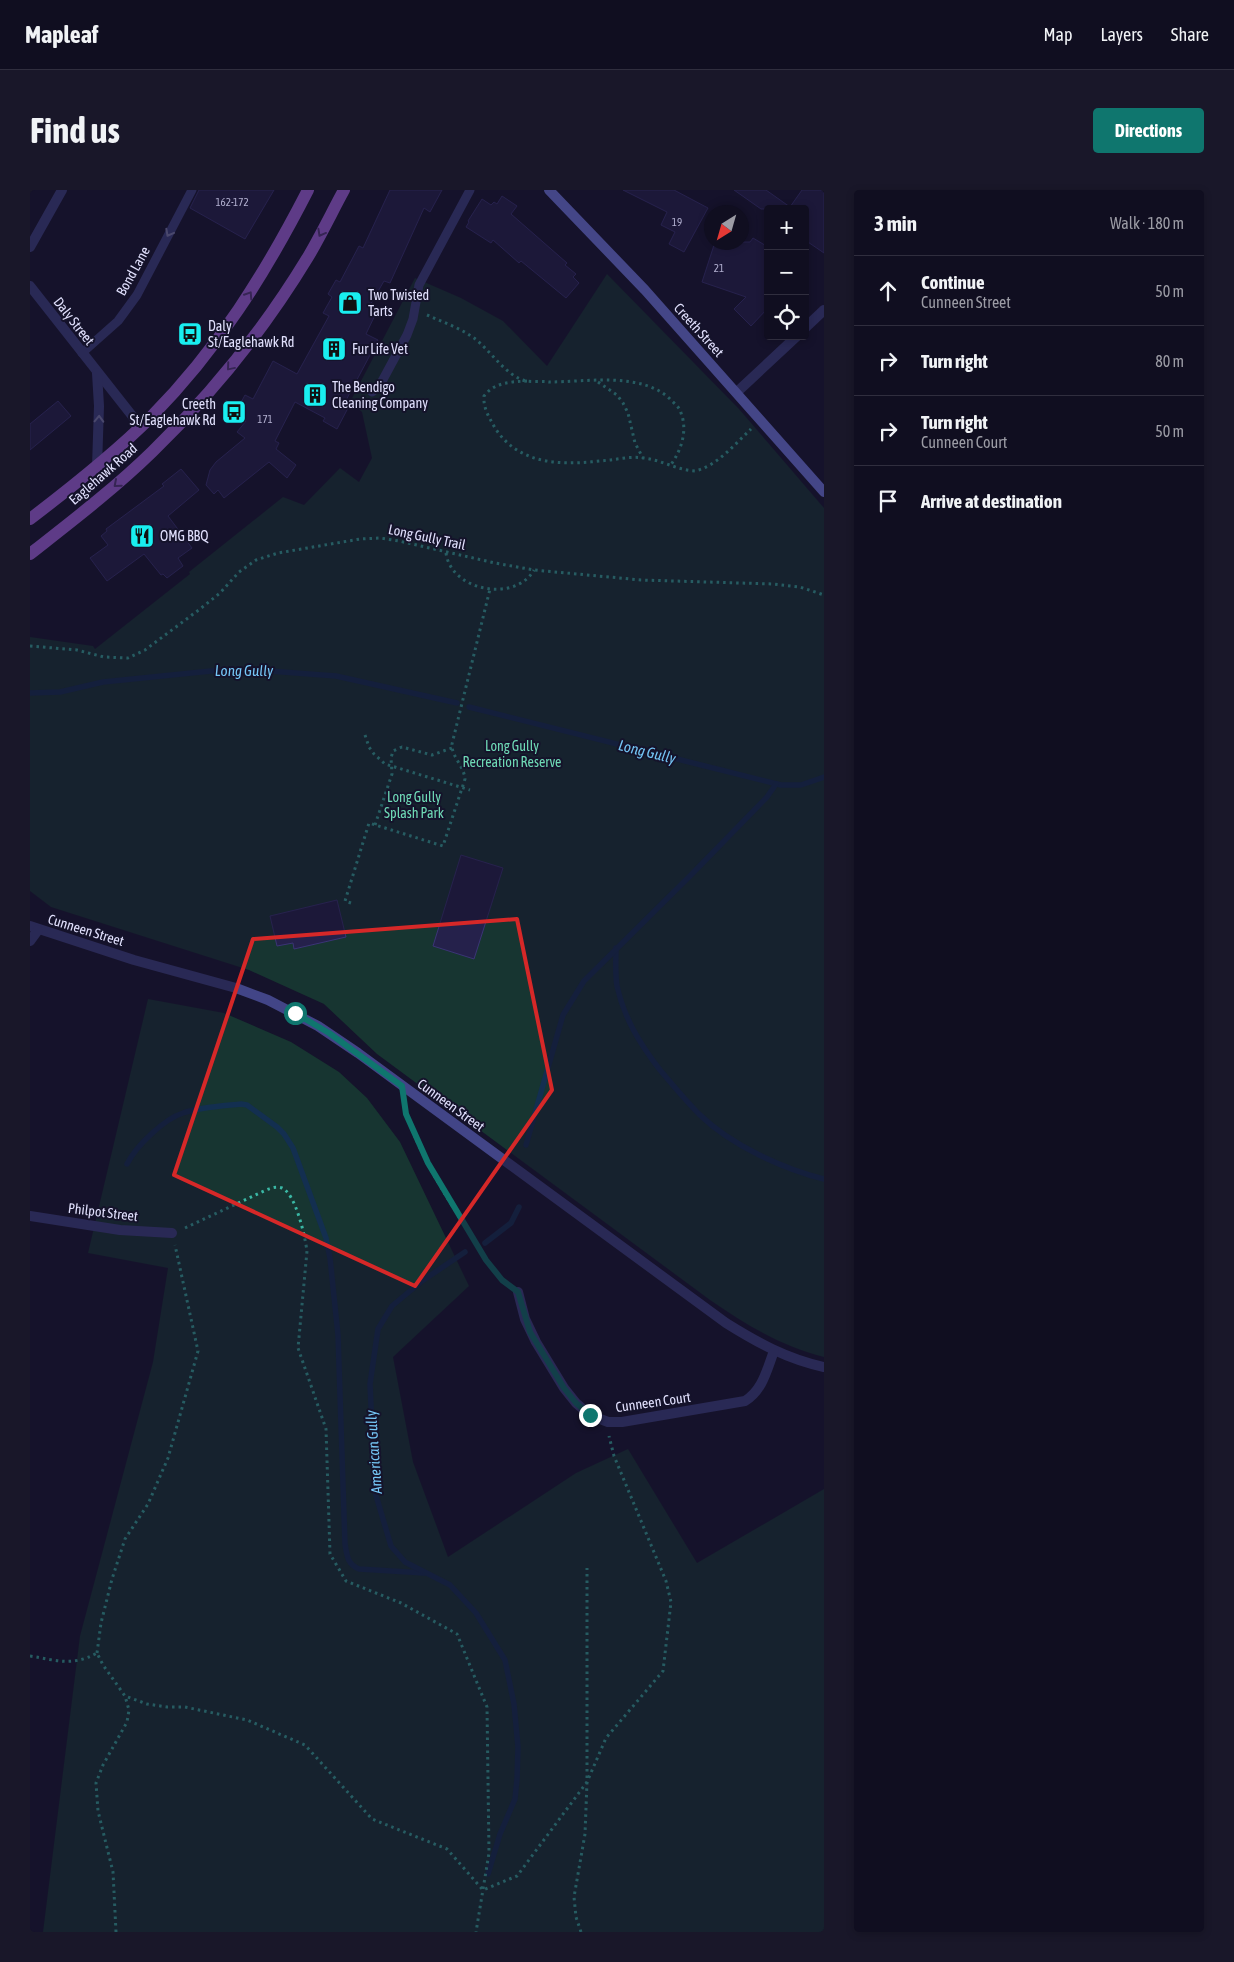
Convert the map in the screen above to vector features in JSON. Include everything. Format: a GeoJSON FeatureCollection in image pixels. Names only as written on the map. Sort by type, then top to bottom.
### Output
{"type":"FeatureCollection","features":[{"type":"Feature","properties":{"kind":"main road","name":"Eaglehawk Road"},"geometry":{"type":"LineString","coordinates":[[30,520],[97,466],[141,427],[199,363],[234,317],[279,245],[308,190]]}},
{"type":"Feature","properties":{"kind":"main road","name":"Eaglehawk Road"},"geometry":{"type":"LineString","coordinates":[[30,554],[134,469],[186,417],[232,364],[275,308],[303,264],[344,190]]}},
{"type":"Feature","properties":{"kind":"main road","name":"Creeth Street"},"geometry":{"type":"LineString","coordinates":[[550,190],[645,290],[824,492]]}},
{"type":"Feature","properties":{"kind":"street"},"geometry":{"type":"LineString","coordinates":[[30,247],[62,190]]}},
{"type":"Feature","properties":{"kind":"street","name":"Daly Street"},"geometry":{"type":"LineString","coordinates":[[30,286],[141,427]]}},
{"type":"Feature","properties":{"kind":"street"},"geometry":{"type":"LineString","coordinates":[[809,324],[824,310]]}},
{"type":"Feature","properties":{"kind":"street"},"geometry":{"type":"LineString","coordinates":[[737,392],[793,340]]}},
{"type":"Feature","properties":{"kind":"street"},"geometry":{"type":"LineString","coordinates":[[97,372],[100,401],[97,466]]}},
{"type":"Feature","properties":{"kind":"street"},"geometry":{"type":"LineString","coordinates":[[30,942],[34,928]]}},
{"type":"Feature","properties":{"kind":"street","name":"Cunneen Street"},"geometry":{"type":"LineString","coordinates":[[34,928],[236,988],[268,1000],[329,1033],[681,1292],[741,1332],[774,1351],[798,1361],[824,1367]]}},
{"type":"Feature","properties":{"kind":"street","name":"Philpot Street"},"geometry":{"type":"LineString","coordinates":[[30,1216],[120,1230],[172,1234]]}},
{"type":"Feature","properties":{"kind":"street","name":"Cunneen Court"},"geometry":{"type":"LineString","coordinates":[[518,1292],[530,1332],[564,1388],[583,1410],[608,1422],[633,1421],[745,1401],[759,1388],[774,1351]]}},
{"type":"Feature","properties":{"kind":"lane","name":"Bond Lane"},"geometry":{"type":"LineString","coordinates":[[82,353],[118,321],[137,295],[192,190]]}},
{"type":"Feature","properties":{"kind":"lane"},"geometry":{"type":"LineString","coordinates":[[372,392],[380,385],[407,335],[415,310],[419,285],[470,190]]}},
{"type":"Feature","properties":{"kind":"path"},"geometry":{"type":"LineString","coordinates":[[415,310],[472,337],[509,372],[527,381]]}},
{"type":"Feature","properties":{"kind":"path"},"geometry":{"type":"LineString","coordinates":[[596,381],[617,395],[624,403],[635,443],[643,458]]}},
{"type":"Feature","properties":{"kind":"path"},"geometry":{"type":"LineString","coordinates":[[670,466],[676,457],[684,431],[684,420],[680,409],[660,391],[649,386],[633,381],[507,382],[496,385],[484,396],[483,405],[498,432],[520,451],[532,458],[563,464],[643,458],[670,466],[688,471],[702,470],[761,420]]}},
{"type":"Feature","properties":{"kind":"path","name":"Long Gully Trail"},"geometry":{"type":"LineString","coordinates":[[30,646],[77,650],[104,657],[128,658],[145,650],[200,609],[220,593],[249,564],[262,557],[360,539],[380,538],[534,570],[642,580],[773,584],[800,587],[824,595]]}},
{"type":"Feature","properties":{"kind":"path"},"geometry":{"type":"LineString","coordinates":[[446,552],[450,563],[459,576],[476,586],[490,589],[500,589],[519,583],[531,575],[534,570]]}},
{"type":"Feature","properties":{"kind":"path"},"geometry":{"type":"LineString","coordinates":[[351,903],[345,901],[369,823],[443,846],[463,788],[464,773],[452,748],[490,589]]}},
{"type":"Feature","properties":{"kind":"path"},"geometry":{"type":"LineString","coordinates":[[365,735],[369,747],[374,754],[386,764],[470,790]]}},
{"type":"Feature","properties":{"kind":"path"},"geometry":{"type":"LineString","coordinates":[[375,825],[392,774],[391,754],[398,747],[432,755],[452,748]]}},
{"type":"Feature","properties":{"kind":"path"},"geometry":{"type":"LineString","coordinates":[[402,1086],[406,1114],[428,1163],[486,1260],[502,1280],[518,1292]]}},
{"type":"Feature","properties":{"kind":"path"},"geometry":{"type":"LineString","coordinates":[[116,1932],[113,1872],[98,1811],[96,1783],[102,1766],[127,1722],[129,1710],[125,1696],[103,1665],[97,1653],[101,1623],[122,1547],[125,1539],[148,1504],[168,1458],[198,1351],[180,1260],[172,1234],[276,1187],[283,1189],[293,1202],[306,1241],[307,1251],[298,1348],[326,1429],[330,1554],[346,1581],[401,1603],[457,1634],[486,1707],[489,1853],[476,1932]]}},
{"type":"Feature","properties":{"kind":"path"},"geometry":{"type":"LineString","coordinates":[[483,1890],[516,1876],[587,1782],[606,1738],[664,1671],[671,1602],[656,1552],[614,1456],[608,1422]]}},
{"type":"Feature","properties":{"kind":"path"},"geometry":{"type":"LineString","coordinates":[[580,1932],[574,1897],[585,1834],[587,1782],[587,1568]]}},
{"type":"Feature","properties":{"kind":"path"},"geometry":{"type":"LineString","coordinates":[[30,1656],[63,1662],[83,1660],[97,1653]]}},
{"type":"Feature","properties":{"kind":"path"},"geometry":{"type":"LineString","coordinates":[[125,1696],[147,1704],[185,1707],[246,1720],[305,1745],[372,1819],[447,1849],[483,1890]]}},
{"type":"Feature","properties":{"kind":"highlighted area"},"geometry":{"type":"Polygon","coordinates":[[[517,919],[552,1090],[415,1286],[174,1175],[253,939],[517,919]]]}},
{"type":"Feature","properties":{"kind":"green space","name":"Long Gully Recreation Reserve"},"geometry":{"type":"Polygon","coordinates":[[[607,274],[739,409],[824,508],[824,1357],[793,1347],[764,1334],[710,1300],[377,1054],[324,1004],[249,970],[51,907],[30,891],[30,637],[93,646],[95,649],[283,497],[304,505],[340,468],[359,482],[372,458],[362,412],[350,402],[415,278],[461,298],[503,321],[547,366],[607,274]]]}},
{"type":"Feature","properties":{"kind":"green space"},"geometry":{"type":"Polygon","coordinates":[[[148,999],[224,1013],[291,1042],[339,1072],[367,1098],[400,1142],[469,1286],[393,1357],[413,1462],[448,1557],[576,1473],[628,1449],[697,1563],[824,1489],[824,1932],[43,1932],[80,1636],[153,1362],[168,1268],[88,1253],[148,999]]]}},
{"type":"Feature","properties":{"kind":"building"},"geometry":{"type":"Polygon","coordinates":[[[199,190],[274,190],[245,239],[190,208],[199,190]]]}},
{"type":"Feature","properties":{"kind":"building"},"geometry":{"type":"Polygon","coordinates":[[[390,190],[442,190],[430,212],[424,208],[390,283],[384,281],[369,307],[377,311],[366,334],[378,340],[343,406],[348,408],[337,429],[323,421],[325,418],[295,402],[275,441],[279,443],[276,449],[296,465],[287,478],[269,462],[224,498],[218,490],[214,494],[206,485],[210,470],[216,462],[245,438],[237,432],[246,421],[234,415],[245,395],[253,399],[273,361],[297,374],[329,316],[323,313],[332,297],[328,294],[336,280],[340,282],[359,246],[363,248],[390,190]]]}},
{"type":"Feature","properties":{"kind":"building"},"geometry":{"type":"Polygon","coordinates":[[[623,190],[674,190],[704,206],[704,215],[684,252],[669,244],[675,232],[661,225],[667,212],[623,190]]]}},
{"type":"Feature","properties":{"kind":"building"},"geometry":{"type":"Polygon","coordinates":[[[734,190],[766,190],[787,205],[764,205],[764,209],[761,209],[734,190]]]}},
{"type":"Feature","properties":{"kind":"building"},"geometry":{"type":"Polygon","coordinates":[[[802,190],[824,190],[824,253],[809,243],[809,205],[791,205],[802,190]]]}},
{"type":"Feature","properties":{"kind":"building"},"geometry":{"type":"Polygon","coordinates":[[[502,196],[517,206],[511,214],[567,263],[565,265],[576,274],[573,277],[579,283],[566,298],[521,261],[519,263],[493,240],[491,243],[466,227],[482,199],[491,205],[494,202],[497,204],[502,196]]]}},
{"type":"Feature","properties":{"kind":"building"},"geometry":{"type":"Polygon","coordinates":[[[753,238],[764,245],[764,312],[751,326],[734,309],[746,297],[702,282],[712,250],[749,250],[750,242],[753,238]]]}},
{"type":"Feature","properties":{"kind":"building"},"geometry":{"type":"Polygon","coordinates":[[[58,401],[71,416],[30,450],[30,424],[58,401]]]}},
{"type":"Feature","properties":{"kind":"building","name":"OMG BBQ"},"geometry":{"type":"Polygon","coordinates":[[[181,469],[199,490],[168,516],[192,548],[178,558],[183,566],[167,578],[163,574],[161,575],[144,554],[107,581],[90,558],[108,545],[101,536],[107,531],[106,529],[164,486],[162,484],[181,469]]]}},
{"type":"Feature","properties":{"kind":"building"},"geometry":{"type":"Polygon","coordinates":[[[461,855],[503,868],[474,959],[433,946],[461,855]]]}},
{"type":"Feature","properties":{"kind":"building"},"geometry":{"type":"Polygon","coordinates":[[[337,900],[346,937],[294,949],[293,943],[277,946],[270,916],[337,900]]]}},
{"type":"Feature","properties":{"kind":"waterway","name":"Long Gully"},"geometry":{"type":"LineString","coordinates":[[30,693],[60,692],[103,682],[221,670],[269,671],[336,676],[457,703]]}},
{"type":"Feature","properties":{"kind":"waterway","name":"Long Gully"},"geometry":{"type":"LineString","coordinates":[[469,707],[781,785],[801,785],[824,777]]}},
{"type":"Feature","properties":{"kind":"waterway"},"geometry":{"type":"LineString","coordinates":[[526,1145],[563,1015],[584,981],[767,797],[776,784]]}},
{"type":"Feature","properties":{"kind":"waterway"},"geometry":{"type":"LineString","coordinates":[[616,948],[617,986],[628,1020],[639,1040],[660,1070],[685,1099],[713,1126],[742,1146],[792,1169],[824,1179]]}},
{"type":"Feature","properties":{"kind":"waterway"},"geometry":{"type":"LineString","coordinates":[[127,1164],[137,1149],[159,1127],[176,1116],[197,1109],[247,1105],[284,1134],[293,1148],[326,1238],[330,1258],[338,1335],[345,1544],[347,1555],[352,1565],[359,1569],[424,1573]]}},
{"type":"Feature","properties":{"kind":"waterway","name":"American Gully"},"geometry":{"type":"LineString","coordinates":[[485,1243],[511,1223],[519,1207]]}},
{"type":"Feature","properties":{"kind":"waterway","name":"American Gully"},"geometry":{"type":"LineString","coordinates":[[465,1252],[422,1281],[392,1306],[378,1329],[370,1384],[375,1492],[391,1546],[405,1562],[450,1585],[476,1613],[505,1660],[514,1704],[518,1747],[517,1779],[515,1799],[500,1834],[488,1874]]}},
{"type":"Feature","properties":{"kind":"place","name":"Two Twisted Tarts"},"geometry":{"type":"Point","coordinates":[350,303]}},
{"type":"Feature","properties":{"kind":"place","name":"Daly St/Eaglehawk Rd"},"geometry":{"type":"Point","coordinates":[190,334]}},
{"type":"Feature","properties":{"kind":"place","name":"Fur Life Vet"},"geometry":{"type":"Point","coordinates":[334,349]}},
{"type":"Feature","properties":{"kind":"place","name":"The Bendigo Cleaning Company"},"geometry":{"type":"Point","coordinates":[315,395]}},
{"type":"Feature","properties":{"kind":"place","name":"Creeth St/Eaglehawk Rd"},"geometry":{"type":"Point","coordinates":[234,412]}},
{"type":"Feature","properties":{"kind":"place","name":"OMG BBQ"},"geometry":{"type":"Point","coordinates":[142,536]}},
{"type":"Feature","properties":{"kind":"route"},"geometry":{"type":"LineString","coordinates":[[295,1013],[329,1033],[402,1086],[406,1114],[428,1163],[454,1209],[498,1276],[518,1292],[530,1332],[564,1388],[576,1403],[590,1415]]}},
{"type":"Feature","properties":{"kind":"park label","name":"Long Gully Splash Park"},"geometry":{"type":"Point","coordinates":[414,806]}}]}
